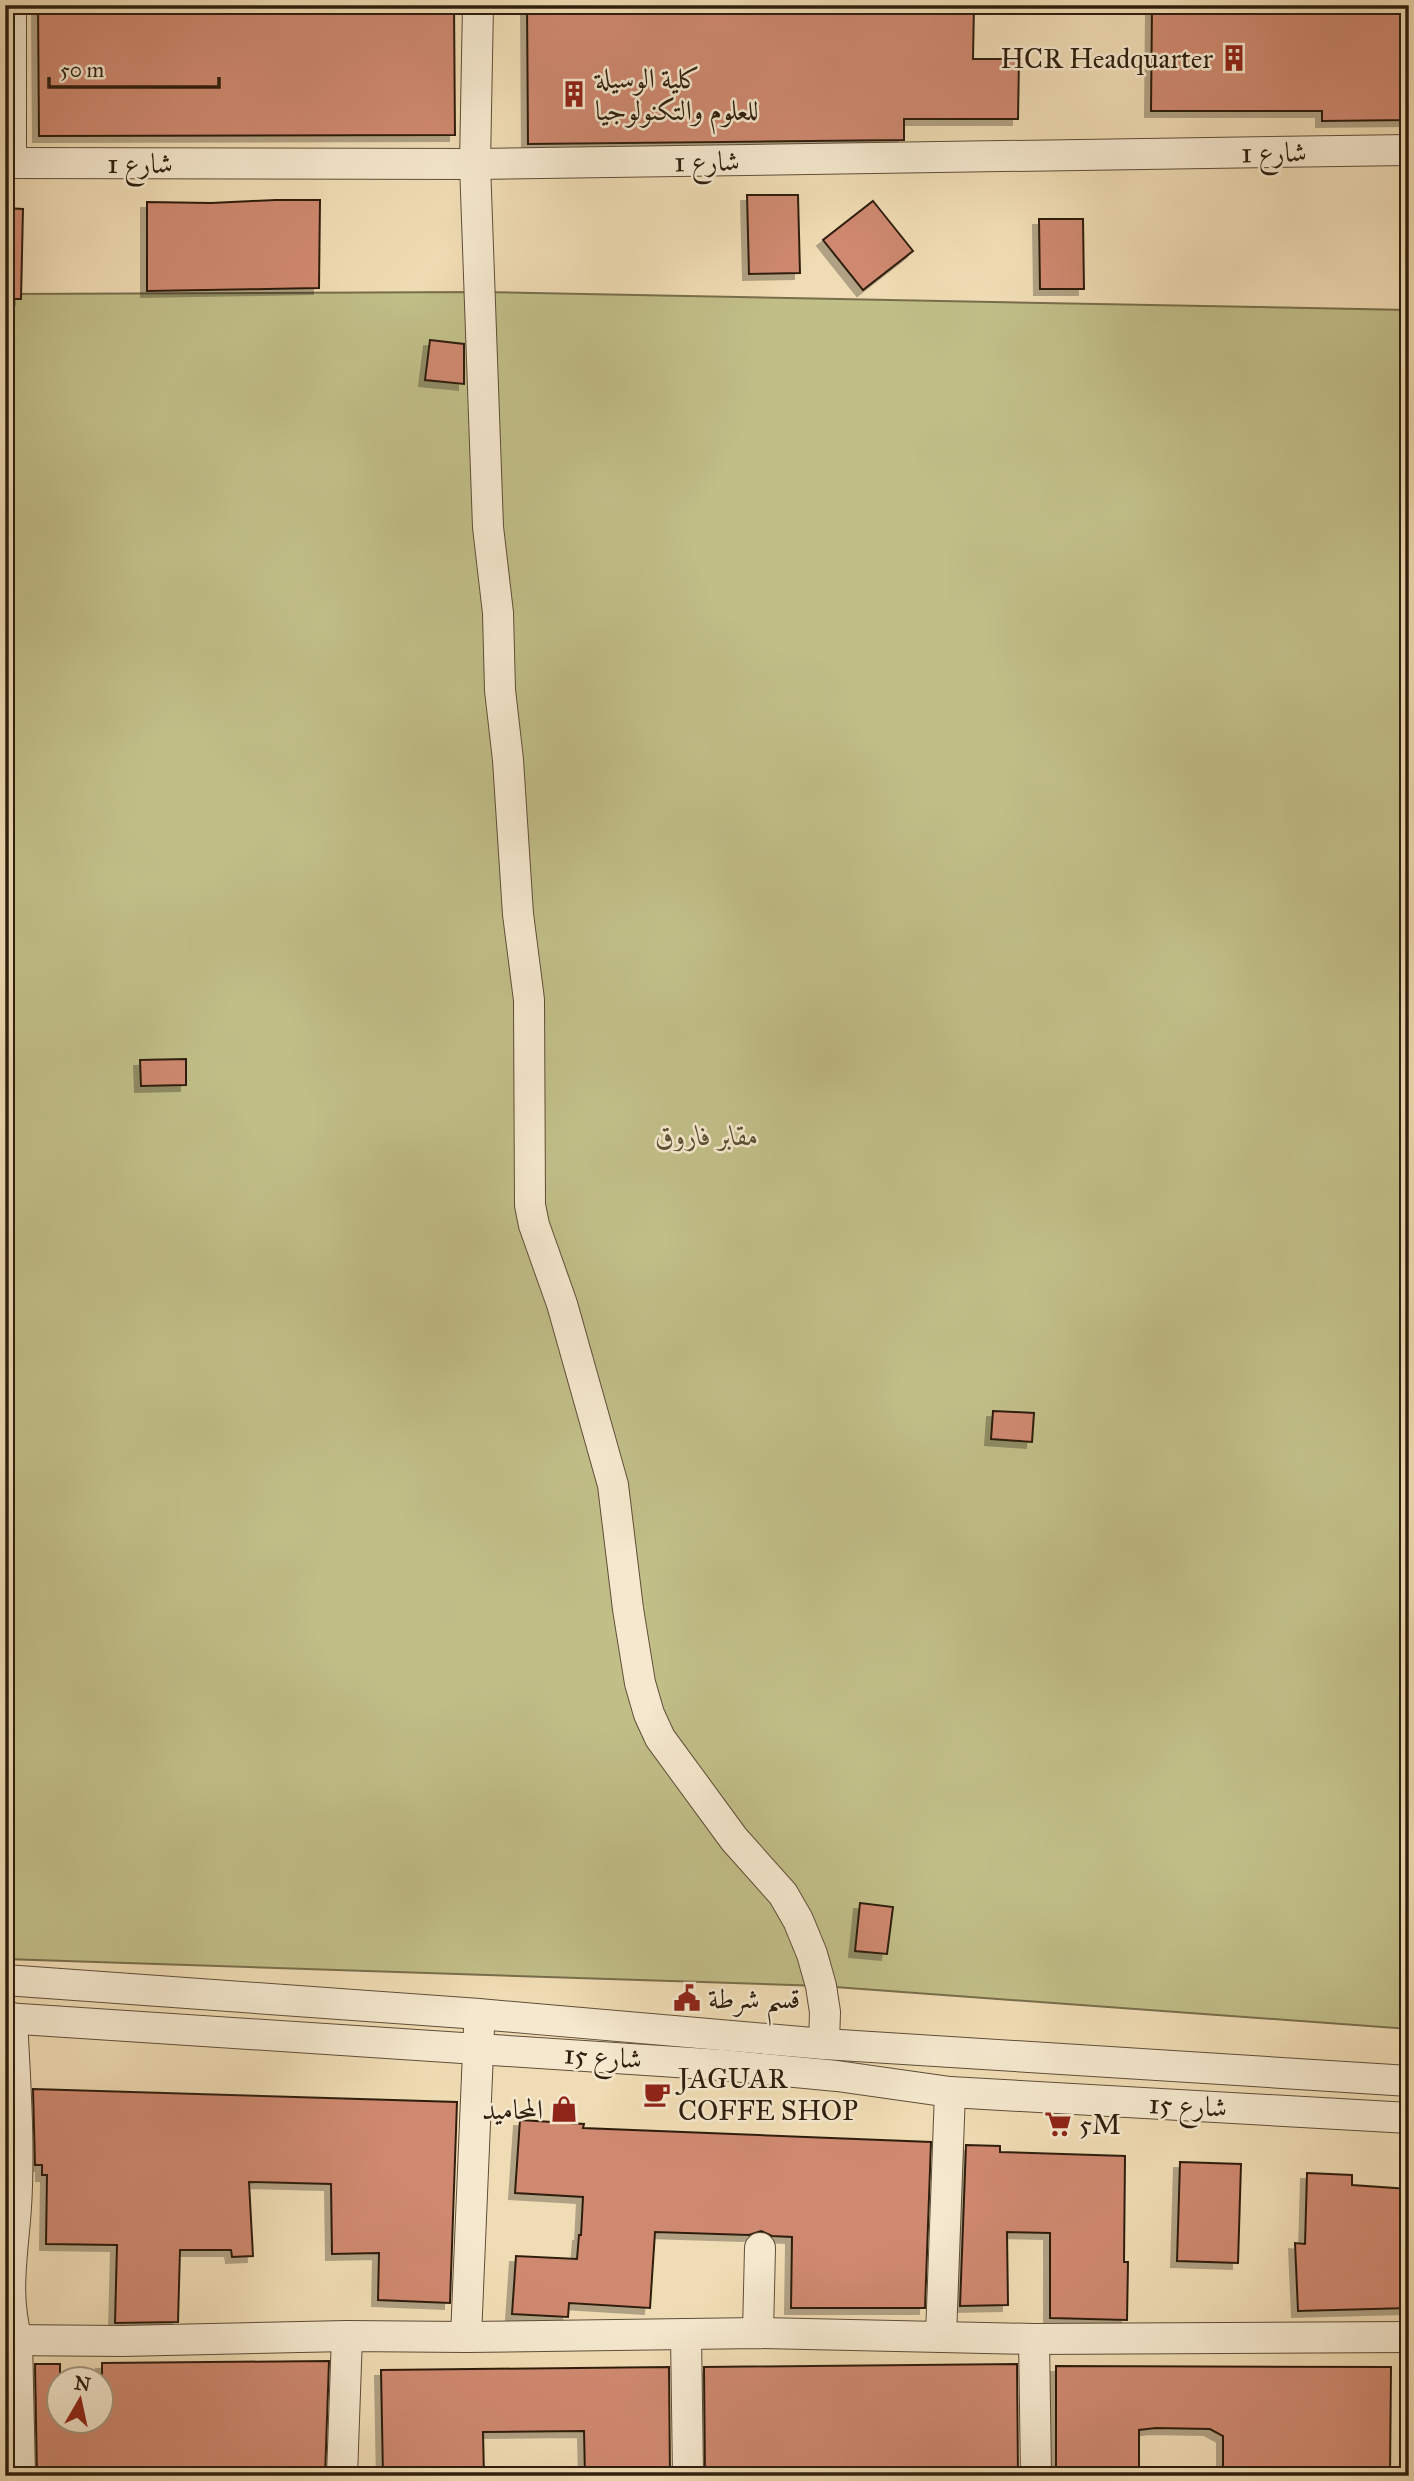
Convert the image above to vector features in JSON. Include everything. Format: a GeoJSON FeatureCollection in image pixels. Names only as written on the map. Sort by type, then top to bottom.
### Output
{"type":"FeatureCollection","features":[{"type":"Feature","properties":{"kind":"street"},"geometry":{"type":"LineString","coordinates":[[8,162],[11,5]]}},
{"type":"Feature","properties":{"kind":"street"},"geometry":{"type":"LineString","coordinates":[[478,5],[475,164],[488,527],[498,613],[500,690],[508,760],[517,901],[529,1000],[530,1205],[534,1225],[562,1304],[613,1485],[628,1609],[640,1683],[649,1714],[668,1749],[734,1839],[783,1894],[798,1920],[821,1986],[825,2012],[824,2044]]}},
{"type":"Feature","properties":{"kind":"street","name":"شارع 1"},"geometry":{"type":"LineString","coordinates":[[8,162],[475,164],[1409,150]]}},
{"type":"Feature","properties":{"kind":"street","name":"شارع 15"},"geometry":{"type":"LineString","coordinates":[[5,1980],[479,2014],[824,2044],[1409,2081]]}},
{"type":"Feature","properties":{"kind":"street"},"geometry":{"type":"LineString","coordinates":[[466,2337],[479,2014]]}},
{"type":"Feature","properties":{"kind":"street"},"geometry":{"type":"LineString","coordinates":[[8,2018],[16,2106],[10,2175],[16,2206],[9,2290],[20,2476]]}},
{"type":"Feature","properties":{"kind":"street","name":"شارع 15"},"geometry":{"type":"LineString","coordinates":[[8,2018],[478,2047],[760,2068],[950,2092],[1409,2118]]}},
{"type":"Feature","properties":{"kind":"street"},"geometry":{"type":"LineString","coordinates":[[941,2336],[950,2092]]}},
{"type":"Feature","properties":{"kind":"street"},"geometry":{"type":"LineString","coordinates":[[758,2333],[760,2248]]}},
{"type":"Feature","properties":{"kind":"street"},"geometry":{"type":"LineString","coordinates":[[11,2340],[758,2333],[1034,2339],[1409,2337]]}},
{"type":"Feature","properties":{"kind":"street"},"geometry":{"type":"LineString","coordinates":[[686,2334],[688,2476]]}},
{"type":"Feature","properties":{"kind":"street"},"geometry":{"type":"LineString","coordinates":[[342,2476],[347,2336]]}},
{"type":"Feature","properties":{"kind":"street"},"geometry":{"type":"LineString","coordinates":[[1034,2339],[1036,2476]]}},
{"type":"Feature","properties":{"kind":"green space","name":"مقابر فاروق"},"geometry":{"type":"Polygon","coordinates":[[[481,292],[1409,310],[1409,2029],[821,1986],[5,1959],[5,294],[481,292]]]}},
{"type":"Feature","properties":{"kind":"building"},"geometry":{"type":"Polygon","coordinates":[[[38,5],[454,5],[455,135],[39,136],[38,5]]]}},
{"type":"Feature","properties":{"kind":"building"},"geometry":{"type":"Polygon","coordinates":[[[527,5],[974,5],[973,59],[1019,59],[1018,119],[904,119],[904,140],[528,144],[527,5]]]}},
{"type":"Feature","properties":{"kind":"building","name":"HCR Headquarter"},"geometry":{"type":"Polygon","coordinates":[[[1152,5],[1409,5],[1409,120],[1322,121],[1322,111],[1151,111],[1152,5]]]}},
{"type":"Feature","properties":{"kind":"building"},"geometry":{"type":"Polygon","coordinates":[[[747,195],[798,195],[800,273],[749,274],[747,195]]]}},
{"type":"Feature","properties":{"kind":"building"},"geometry":{"type":"Polygon","coordinates":[[[320,200],[319,288],[147,291],[147,202],[320,200]]]}},
{"type":"Feature","properties":{"kind":"building"},"geometry":{"type":"Polygon","coordinates":[[[873,201],[913,251],[863,290],[823,240],[873,201]]]}},
{"type":"Feature","properties":{"kind":"building"},"geometry":{"type":"Polygon","coordinates":[[[5,208],[23,209],[21,299],[5,299],[5,208]]]}},
{"type":"Feature","properties":{"kind":"building"},"geometry":{"type":"Polygon","coordinates":[[[1039,219],[1083,219],[1084,289],[1040,289],[1039,219]]]}},
{"type":"Feature","properties":{"kind":"building"},"geometry":{"type":"Polygon","coordinates":[[[430,340],[464,344],[464,384],[425,380],[430,340]]]}},
{"type":"Feature","properties":{"kind":"building"},"geometry":{"type":"Polygon","coordinates":[[[186,1059],[186,1085],[141,1086],[140,1060],[186,1059]]]}},
{"type":"Feature","properties":{"kind":"building"},"geometry":{"type":"Polygon","coordinates":[[[993,1411],[1034,1413],[1032,1442],[991,1439],[993,1411]]]}},
{"type":"Feature","properties":{"kind":"building"},"geometry":{"type":"Polygon","coordinates":[[[860,1903],[893,1907],[887,1954],[855,1951],[860,1903]]]}},
{"type":"Feature","properties":{"kind":"building"},"geometry":{"type":"Polygon","coordinates":[[[33,2089],[457,2102],[450,2303],[378,2300],[379,2253],[332,2254],[331,2184],[249,2182],[253,2256],[232,2257],[231,2250],[180,2250],[178,2322],[115,2323],[117,2245],[46,2244],[47,2175],[42,2175],[42,2165],[35,2165],[33,2089]]]}},
{"type":"Feature","properties":{"kind":"building"},"geometry":{"type":"Polygon","coordinates":[[[520,2120],[584,2124],[583,2128],[931,2142],[925,2308],[791,2308],[792,2237],[772,2236],[761,2231],[749,2235],[655,2232],[650,2308],[569,2303],[568,2317],[512,2314],[516,2256],[577,2259],[583,2197],[515,2193],[520,2120]]]}},
{"type":"Feature","properties":{"kind":"building"},"geometry":{"type":"Polygon","coordinates":[[[966,2145],[1000,2146],[1000,2152],[1125,2156],[1124,2262],[1128,2262],[1127,2320],[1050,2318],[1050,2233],[1007,2232],[1008,2305],[960,2306],[966,2145]]]}},
{"type":"Feature","properties":{"kind":"building"},"geometry":{"type":"Polygon","coordinates":[[[1180,2162],[1241,2164],[1238,2263],[1177,2261],[1180,2162]]]}},
{"type":"Feature","properties":{"kind":"building"},"geometry":{"type":"Polygon","coordinates":[[[1307,2173],[1352,2175],[1352,2185],[1409,2189],[1409,2308],[1298,2311],[1295,2243],[1305,2244],[1307,2173]]]}},
{"type":"Feature","properties":{"kind":"building"},"geometry":{"type":"Polygon","coordinates":[[[329,2361],[325,2476],[37,2476],[35,2364],[60,2364],[46,2366],[46,2436],[116,2436],[116,2366],[102,2366],[102,2363],[329,2361]]]}},
{"type":"Feature","properties":{"kind":"building"},"geometry":{"type":"Polygon","coordinates":[[[1017,2364],[1018,2476],[705,2476],[704,2367],[1017,2364]]]}},
{"type":"Feature","properties":{"kind":"building"},"geometry":{"type":"Polygon","coordinates":[[[1056,2366],[1391,2367],[1390,2476],[1223,2476],[1223,2436],[1210,2429],[1156,2428],[1139,2430],[1139,2476],[1056,2476],[1056,2366]]]}},
{"type":"Feature","properties":{"kind":"building"},"geometry":{"type":"Polygon","coordinates":[[[669,2367],[670,2476],[585,2476],[584,2431],[483,2432],[484,2476],[383,2476],[381,2370],[669,2367]]]}},
{"type":"Feature","properties":{"kind":"place","name":"HCR Headquarter"},"geometry":{"type":"Point","coordinates":[1234,58]}},
{"type":"Feature","properties":{"kind":"place","name":"كلية الوسيلة للعلوم والتكنولوجيا"},"geometry":{"type":"Point","coordinates":[574,94]}},
{"type":"Feature","properties":{"kind":"place","name":"قسم شرطة"},"geometry":{"type":"Point","coordinates":[687,1998]}},
{"type":"Feature","properties":{"kind":"place","name":"JAGUAR COFFE SHOP"},"geometry":{"type":"Point","coordinates":[657,2094]}},
{"type":"Feature","properties":{"kind":"place","name":"المحاميد"},"geometry":{"type":"Point","coordinates":[564,2109]}},
{"type":"Feature","properties":{"kind":"place","name":"5M"},"geometry":{"type":"Point","coordinates":[1058,2124]}}]}
